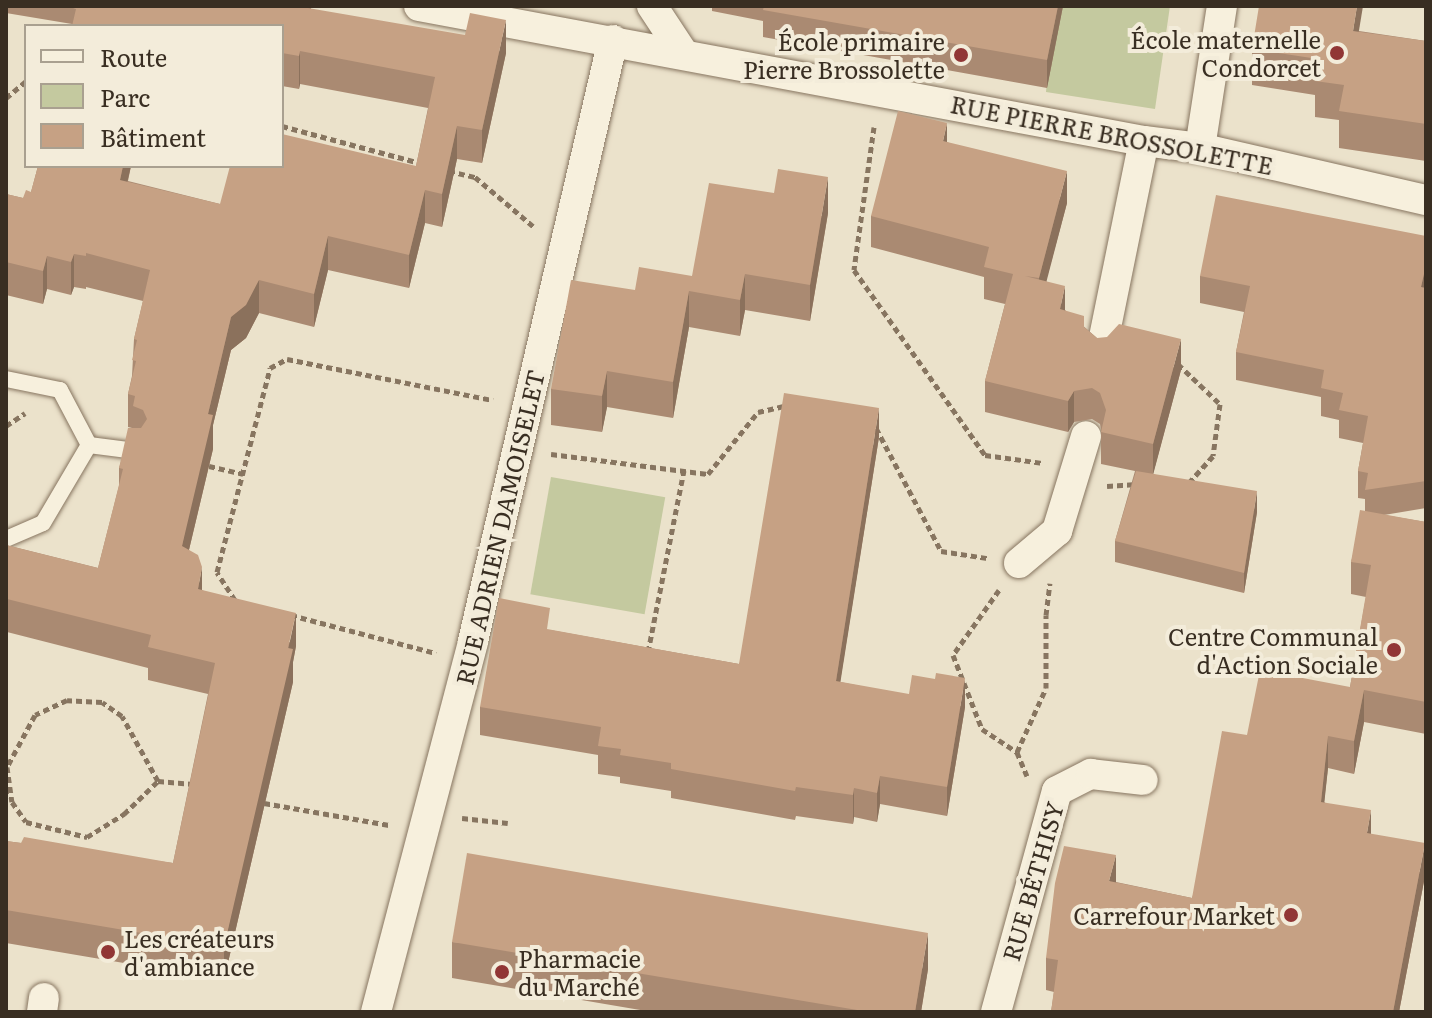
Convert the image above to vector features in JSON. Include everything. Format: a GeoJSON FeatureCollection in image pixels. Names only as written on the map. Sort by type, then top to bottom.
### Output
{"type":"FeatureCollection","features":[{"type":"Feature","properties":{"kind":"street","name":"RUE PIERRE BROSSOLETTE"},"geometry":{"type":"LineString","coordinates":[[419,6],[1144,141],[1200,148],[1426,200]]}},
{"type":"Feature","properties":{"kind":"street"},"geometry":{"type":"LineString","coordinates":[[652,6],[683,53]]}},
{"type":"Feature","properties":{"kind":"street"},"geometry":{"type":"LineString","coordinates":[[1200,148],[1222,6]]}},
{"type":"Feature","properties":{"kind":"street","name":"RUE ADRIEN DAMOISELET"},"geometry":{"type":"LineString","coordinates":[[376,1012],[468,661],[613,40]]}},
{"type":"Feature","properties":{"kind":"street"},"geometry":{"type":"LineString","coordinates":[[1101,352],[1144,141]]}},
{"type":"Feature","properties":{"kind":"street"},"geometry":{"type":"LineString","coordinates":[[1019,563],[1057,531],[1086,436]]}},
{"type":"Feature","properties":{"kind":"street","name":"RUE BÉTHISY"},"geometry":{"type":"LineString","coordinates":[[996,1012],[1057,791],[1091,774],[1143,780]]}},
{"type":"Feature","properties":{"kind":"lane"},"geometry":{"type":"LineString","coordinates":[[6,379],[60,390],[89,445]]}},
{"type":"Feature","properties":{"kind":"lane"},"geometry":{"type":"LineString","coordinates":[[89,445],[136,451]]}},
{"type":"Feature","properties":{"kind":"lane"},"geometry":{"type":"LineString","coordinates":[[6,539],[43,523],[89,445]]}},
{"type":"Feature","properties":{"kind":"path"},"geometry":{"type":"LineString","coordinates":[[6,98],[24,83]]}},
{"type":"Feature","properties":{"kind":"path"},"geometry":{"type":"LineString","coordinates":[[879,90],[854,270],[985,455],[1072,480],[1139,485]]}},
{"type":"Feature","properties":{"kind":"path"},"geometry":{"type":"LineString","coordinates":[[284,127],[428,165]]}},
{"type":"Feature","properties":{"kind":"path"},"geometry":{"type":"LineString","coordinates":[[443,169],[475,177],[564,252]]}},
{"type":"Feature","properties":{"kind":"path"},"geometry":{"type":"LineString","coordinates":[[247,604],[232,600],[217,572],[270,368],[287,359],[528,408]]}},
{"type":"Feature","properties":{"kind":"path"},"geometry":{"type":"LineString","coordinates":[[1176,362],[1220,404],[1213,456],[1185,487]]}},
{"type":"Feature","properties":{"kind":"path"},"geometry":{"type":"LineString","coordinates":[[518,450],[708,474],[758,412],[802,401]]}},
{"type":"Feature","properties":{"kind":"path"},"geometry":{"type":"LineString","coordinates":[[874,424],[941,551],[1019,563],[953,655],[982,729],[1017,752],[1049,822]]}},
{"type":"Feature","properties":{"kind":"path"},"geometry":{"type":"LineString","coordinates":[[209,466],[243,474]]}},
{"type":"Feature","properties":{"kind":"path"},"geometry":{"type":"LineString","coordinates":[[634,650],[649,652],[684,471]]}},
{"type":"Feature","properties":{"kind":"path"},"geometry":{"type":"LineString","coordinates":[[1017,752],[1046,688],[1046,615],[1057,531]]}},
{"type":"Feature","properties":{"kind":"path"},"geometry":{"type":"LineString","coordinates":[[278,612],[468,661]]}},
{"type":"Feature","properties":{"kind":"path"},"geometry":{"type":"LineString","coordinates":[[158,781],[122,716],[102,702],[67,700],[35,715],[7,767],[12,802],[26,822],[87,837],[124,814],[158,781],[197,784]]}},
{"type":"Feature","properties":{"kind":"path"},"geometry":{"type":"LineString","coordinates":[[264,803],[426,823],[508,823]]}},
{"type":"Feature","properties":{"kind":"green space"},"geometry":{"type":"Polygon","coordinates":[[[1054,6],[1170,6],[1155,109],[1046,92],[1054,6]]]}},
{"type":"Feature","properties":{"kind":"green space"},"geometry":{"type":"Polygon","coordinates":[[[551,477],[665,497],[645,614],[530,594],[551,477]]]}},
{"type":"Feature","properties":{"kind":"building"},"geometry":{"type":"Polygon","coordinates":[[[308,6],[465,35],[470,13],[506,20],[482,130],[457,126],[442,194],[425,190],[409,255],[328,236],[314,294],[259,280],[246,305],[231,317],[208,414],[213,415],[182,546],[198,555],[202,567],[198,589],[296,613],[288,648],[293,649],[224,947],[6,910],[6,841],[21,843],[24,837],[173,863],[215,663],[148,647],[151,635],[7,599],[6,604],[6,545],[98,568],[123,469],[119,468],[128,428],[141,428],[147,419],[143,410],[133,406],[135,396],[128,394],[136,361],[132,360],[137,340],[134,339],[150,270],[86,253],[86,256],[74,254],[71,262],[47,256],[43,271],[6,262],[6,194],[23,198],[26,190],[31,192],[37,168],[123,168],[120,180],[220,204],[229,168],[284,168],[284,134],[416,166],[435,77],[300,51],[299,56],[284,53],[284,24],[72,24],[76,9],[73,8],[308,6]]]}},
{"type":"Feature","properties":{"kind":"building"},"geometry":{"type":"Polygon","coordinates":[[[764,6],[1058,6],[1047,60],[763,10],[764,6]]]}},
{"type":"Feature","properties":{"kind":"building"},"geometry":{"type":"Polygon","coordinates":[[[1259,6],[1357,6],[1353,31],[1426,41],[1426,124],[1339,111],[1344,85],[1315,81],[1318,59],[1252,49],[1259,6]]]}},
{"type":"Feature","properties":{"kind":"building"},"geometry":{"type":"Polygon","coordinates":[[[898,111],[947,123],[943,141],[1067,171],[1039,278],[1025,276],[1065,286],[1060,309],[1084,316],[1084,327],[1097,338],[1107,337],[1119,324],[1181,339],[1153,444],[1101,432],[1106,410],[1100,393],[1092,388],[1074,391],[1068,401],[985,381],[1013,274],[984,267],[989,247],[871,216],[898,111]]]}},
{"type":"Feature","properties":{"kind":"building"},"geometry":{"type":"Polygon","coordinates":[[[778,169],[828,177],[810,285],[745,274],[740,300],[689,291],[673,382],[607,371],[602,396],[551,389],[571,280],[635,290],[639,267],[692,276],[709,183],[774,193],[778,169]]]}},
{"type":"Feature","properties":{"kind":"building"},"geometry":{"type":"Polygon","coordinates":[[[1216,195],[1426,236],[1426,265],[1421,287],[1426,288],[1426,481],[1365,490],[1368,473],[1358,471],[1368,416],[1339,410],[1343,393],[1321,388],[1324,370],[1236,352],[1250,286],[1200,276],[1216,195]]]}},
{"type":"Feature","properties":{"kind":"building"},"geometry":{"type":"Polygon","coordinates":[[[784,393],[879,408],[836,681],[909,694],[912,675],[935,679],[936,673],[965,678],[947,787],[880,776],[877,793],[854,788],[853,795],[796,787],[795,791],[671,769],[671,763],[620,755],[621,749],[598,746],[601,727],[480,707],[499,598],[550,608],[547,629],[739,664],[784,393]]]}},
{"type":"Feature","properties":{"kind":"building"},"geometry":{"type":"Polygon","coordinates":[[[1136,471],[1257,491],[1244,573],[1115,541],[1136,471]]]}},
{"type":"Feature","properties":{"kind":"building"},"geometry":{"type":"Polygon","coordinates":[[[1360,510],[1426,522],[1426,702],[1364,690],[1354,741],[1328,736],[1321,802],[1371,810],[1367,833],[1425,843],[1393,1012],[1051,1012],[1058,960],[1046,958],[1055,883],[1064,846],[1116,855],[1109,881],[1192,898],[1222,731],[1247,735],[1260,670],[1350,687],[1371,565],[1351,562],[1360,510]]]}},
{"type":"Feature","properties":{"kind":"building"},"geometry":{"type":"Polygon","coordinates":[[[467,853],[928,933],[915,1012],[869,1012],[452,942],[467,853]]]}},
{"type":"Feature","properties":{"kind":"place","name":"École maternelle Condorcet"},"geometry":{"type":"Point","coordinates":[1337,53]}},
{"type":"Feature","properties":{"kind":"place","name":"École primaire Pierre Brossolette"},"geometry":{"type":"Point","coordinates":[961,55]}},
{"type":"Feature","properties":{"kind":"place","name":"Centre Communal d'Action Sociale"},"geometry":{"type":"Point","coordinates":[1394,650]}},
{"type":"Feature","properties":{"kind":"place","name":"Carrefour Market"},"geometry":{"type":"Point","coordinates":[1291,915]}},
{"type":"Feature","properties":{"kind":"place","name":"Les créateurs d'ambiance"},"geometry":{"type":"Point","coordinates":[108,952]}},
{"type":"Feature","properties":{"kind":"place","name":"Pharmacie du Marché"},"geometry":{"type":"Point","coordinates":[502,972]}}]}
